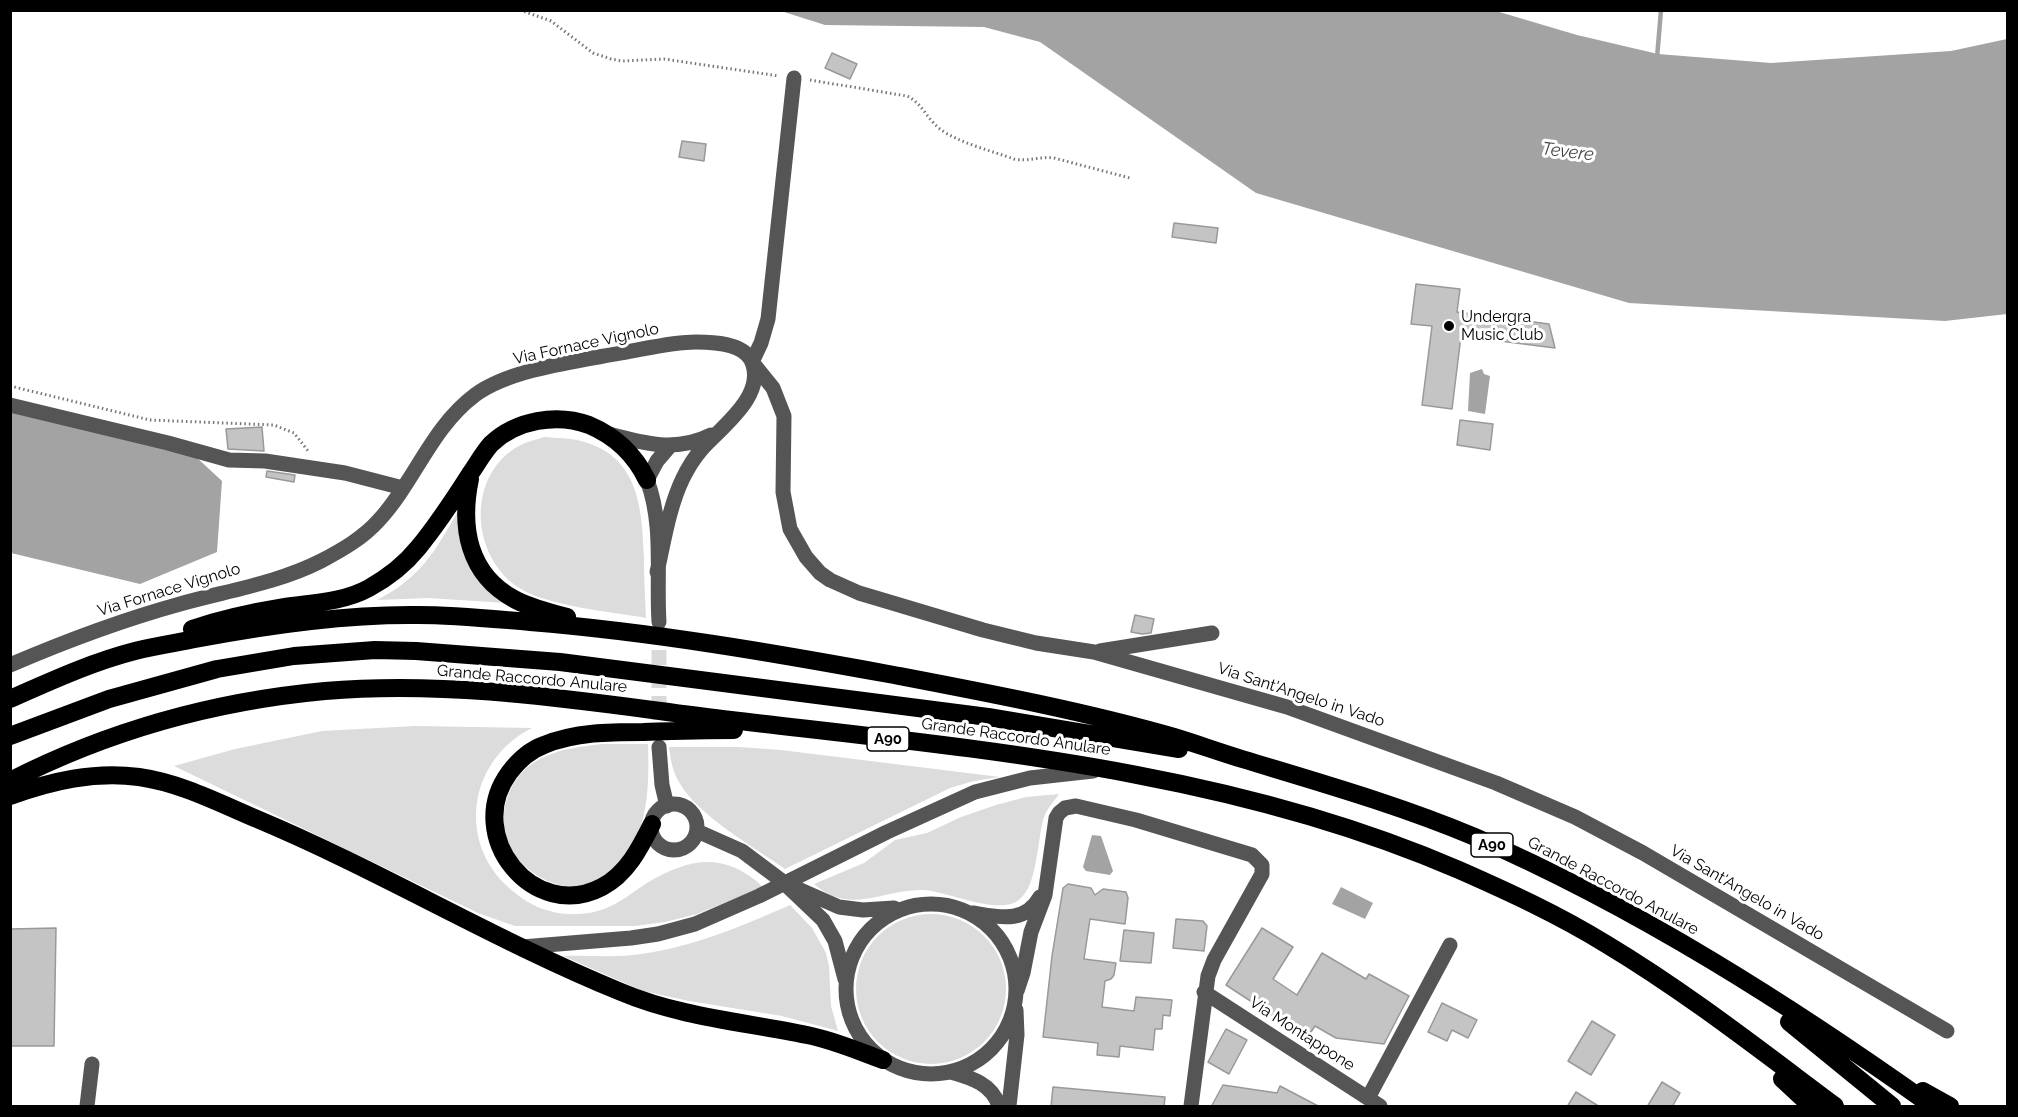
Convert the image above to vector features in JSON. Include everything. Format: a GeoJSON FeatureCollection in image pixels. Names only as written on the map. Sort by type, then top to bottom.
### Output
{"type":"FeatureCollection","features":[{"type":"Feature","properties":{"kind":"highway"},"geometry":{"type":"LineString","coordinates":[[135,651],[206,625],[257,612],[347,596],[370,587],[394,571],[417,549],[486,451],[497,439],[513,429],[550,419],[586,424],[602,432],[626,450],[647,480]]}},
{"type":"Feature","properties":{"kind":"highway"},"geometry":{"type":"LineString","coordinates":[[471,473],[465,502],[465,523],[468,543],[484,573],[514,599],[533,607],[606,628]]}},
{"type":"Feature","properties":{"kind":"highway","name":"Grande Raccordo Anulare"},"geometry":{"type":"LineString","coordinates":[[10,699],[64,676],[135,651],[268,627],[372,616],[466,616],[606,628],[768,652],[966,689],[1134,727],[1351,791],[1474,837],[1602,899],[1722,967],[1882,1071],[1932,1107]]}},
{"type":"Feature","properties":{"kind":"highway","name":"Grande Raccordo Anulare"},"geometry":{"type":"LineString","coordinates":[[10,736],[109,699],[217,669],[294,656],[385,650],[487,655],[560,662],[763,687],[988,717],[1246,760]]}},
{"type":"Feature","properties":{"kind":"highway","name":"Grande Raccordo Anulare"},"geometry":{"type":"LineString","coordinates":[[10,781],[83,747],[156,723],[260,700],[375,688],[456,690],[540,697],[800,728],[1108,770],[1199,787],[1314,817],[1456,869],[1524,900],[1578,927],[1628,957],[1724,1023],[1835,1107]]}},
{"type":"Feature","properties":{"kind":"highway"},"geometry":{"type":"LineString","coordinates":[[652,824],[635,856],[615,878],[591,892],[571,895],[541,888],[517,872],[500,848],[494,829],[494,818],[501,785],[515,766],[537,748],[557,740],[584,734],[617,732],[800,728]]}},
{"type":"Feature","properties":{"kind":"highway"},"geometry":{"type":"LineString","coordinates":[[10,796],[64,780],[105,775],[140,777],[174,784],[319,845],[522,947],[622,993],[658,1005],[712,1018],[816,1036],[883,1060]]}},
{"type":"Feature","properties":{"kind":"highway","name":"Grande Raccordo Anulare"},"geometry":{"type":"LineString","coordinates":[[1722,967],[1892,1107]]}},
{"type":"Feature","properties":{"kind":"highway","name":"Grande Raccordo Anulare"},"geometry":{"type":"LineString","coordinates":[[1724,1023],[1811,1107]]}},
{"type":"Feature","properties":{"kind":"highway"},"geometry":{"type":"LineString","coordinates":[[1882,1071],[1950,1107]]}},
{"type":"Feature","properties":{"kind":"street"},"geometry":{"type":"LineString","coordinates":[[657,572],[675,496],[693,460],[748,398],[753,384],[752,362],[763,339],[768,319],[794,78]]}},
{"type":"Feature","properties":{"kind":"street","name":"Via Fornace Vignolo"},"geometry":{"type":"LineString","coordinates":[[10,665],[80,636],[150,612],[312,566],[341,550],[368,531],[389,509],[452,414],[476,394],[505,380],[572,362],[693,342],[732,346],[746,353],[752,362]]}},
{"type":"Feature","properties":{"kind":"street","name":"Via Sant'Angelo in Vado"},"geometry":{"type":"LineString","coordinates":[[752,362],[773,388],[784,416],[783,492],[790,529],[800,550],[820,573],[830,580],[849,589],[970,626],[1036,643],[1094,652],[1302,711],[1478,776],[1561,810],[1675,871],[1947,1031]]}},
{"type":"Feature","properties":{"kind":"street"},"geometry":{"type":"LineString","coordinates":[[10,405],[229,460],[265,461],[357,476],[403,488]]}},
{"type":"Feature","properties":{"kind":"street"},"geometry":{"type":"LineString","coordinates":[[602,432],[669,447],[696,441],[724,427]]}},
{"type":"Feature","properties":{"kind":"street"},"geometry":{"type":"LineString","coordinates":[[659,622],[656,521],[647,480],[657,461],[669,447]]}},
{"type":"Feature","properties":{"kind":"street"},"geometry":{"type":"LineString","coordinates":[[1094,652],[1212,633]]}},
{"type":"Feature","properties":{"kind":"street"},"geometry":{"type":"LineString","coordinates":[[659,747],[662,785],[667,806]]}},
{"type":"Feature","properties":{"kind":"street"},"geometry":{"type":"LineString","coordinates":[[522,947],[658,934],[716,916],[975,792],[1030,778],[1108,770]]}},
{"type":"Feature","properties":{"kind":"street"},"geometry":{"type":"LineString","coordinates":[[680,804],[692,812],[696,818],[697,831],[688,845],[676,850],[662,847],[653,837],[652,824],[658,812],[667,806],[680,804]]}},
{"type":"Feature","properties":{"kind":"street"},"geometry":{"type":"LineString","coordinates":[[697,831],[742,851],[782,881],[830,929],[846,986],[849,1011],[855,1030],[866,1046],[883,1060],[916,1073],[932,1075],[951,1072],[973,1064],[995,1047],[1004,1034],[1023,973],[1031,932],[1043,902],[1059,813],[1065,808],[1076,806],[1136,820],[1252,855],[1260,862],[1263,869],[1259,882],[1214,960],[1204,992],[1191,1107]]}},
{"type":"Feature","properties":{"kind":"street"},"geometry":{"type":"LineString","coordinates":[[782,881],[839,907],[863,910],[930,905],[1005,917],[1025,914],[1035,906],[1046,887]]}},
{"type":"Feature","properties":{"kind":"street"},"geometry":{"type":"LineString","coordinates":[[846,986],[849,962],[859,940],[875,922],[900,908]]}},
{"type":"Feature","properties":{"kind":"street"},"geometry":{"type":"LineString","coordinates":[[959,911],[985,924],[1003,941],[1013,966],[1017,1035],[1009,1107]]}},
{"type":"Feature","properties":{"kind":"street"},"geometry":{"type":"LineString","coordinates":[[1374,1102],[1450,945]]}},
{"type":"Feature","properties":{"kind":"street","name":"Via Montappone"},"geometry":{"type":"LineString","coordinates":[[1204,992],[1374,1102]]}},
{"type":"Feature","properties":{"kind":"street"},"geometry":{"type":"LineString","coordinates":[[87,1107],[92,1064]]}},
{"type":"Feature","properties":{"kind":"street"},"geometry":{"type":"LineString","coordinates":[[951,1072],[981,1083],[995,1095],[999,1107]]}},
{"type":"Feature","properties":{"kind":"path"},"geometry":{"type":"LineString","coordinates":[[520,10],[551,21],[593,53],[611,59],[622,61],[664,59],[900,93],[916,101],[933,123],[946,133],[1004,156],[1023,161],[1053,158],[1130,178]]}},
{"type":"Feature","properties":{"kind":"path"},"geometry":{"type":"LineString","coordinates":[[10,386],[150,420],[274,425],[294,433],[323,471]]}},
{"type":"Feature","properties":{"kind":"shaded area"},"geometry":{"type":"Polygon","coordinates":[[[544,437],[577,440],[600,448],[626,471],[634,486],[641,520],[646,618],[564,604],[533,595],[505,576],[493,560],[485,542],[481,522],[482,502],[487,483],[496,466],[511,451],[544,437]]]}},
{"type":"Feature","properties":{"kind":"shaded area"},"geometry":{"type":"Polygon","coordinates":[[[458,511],[459,535],[462,545],[506,603],[428,598],[377,600],[405,583],[425,563],[458,511]]]}},
{"type":"Feature","properties":{"kind":"shaded area"},"geometry":{"type":"Polygon","coordinates":[[[415,726],[532,728],[511,742],[495,759],[483,779],[477,801],[476,824],[481,846],[492,868],[512,891],[544,910],[570,914],[598,911],[616,904],[647,883],[677,868],[706,862],[720,863],[734,868],[749,875],[763,887],[697,914],[665,922],[635,926],[515,926],[478,913],[174,766],[235,749],[322,731],[415,726]]]}},
{"type":"Feature","properties":{"kind":"shaded area"},"geometry":{"type":"Polygon","coordinates":[[[603,744],[648,744],[647,797],[638,835],[631,849],[611,872],[594,883],[579,887],[563,886],[548,881],[521,863],[511,850],[503,826],[508,795],[524,770],[535,762],[560,751],[603,744]]]}},
{"type":"Feature","properties":{"kind":"shaded area"},"geometry":{"type":"Polygon","coordinates":[[[669,747],[739,747],[781,750],[1000,777],[950,788],[785,869],[727,830],[687,794],[672,765],[669,747]]]}},
{"type":"Feature","properties":{"kind":"shaded area"},"geometry":{"type":"Polygon","coordinates":[[[1059,794],[1044,817],[1030,883],[1020,899],[1011,904],[973,902],[923,890],[854,900],[827,893],[814,884],[864,863],[895,840],[927,833],[961,817],[996,805],[1026,797],[1059,794]]]}},
{"type":"Feature","properties":{"kind":"shaded area"},"geometry":{"type":"Polygon","coordinates":[[[790,905],[812,928],[826,953],[831,1006],[838,1031],[782,1016],[643,991],[563,956],[622,956],[660,951],[717,935],[790,905]]]}},
{"type":"Feature","properties":{"kind":"shaded area"},"geometry":{"type":"Polygon","coordinates":[[[931,914],[960,919],[973,926],[984,936],[994,947],[1001,960],[1006,989],[1001,1018],[994,1031],[984,1042],[973,1052],[960,1059],[931,1064],[902,1059],[889,1052],[878,1042],[868,1031],[861,1018],[856,989],[861,960],[868,947],[878,936],[889,926],[902,919],[931,914]]]}},
{"type":"Feature","properties":{"kind":"water","name":"Tevere"},"geometry":{"type":"Polygon","coordinates":[[[781,11],[1496,11],[1577,35],[1658,54],[1771,63],[1951,51],[2007,39],[2007,314],[1945,321],[1629,303],[1256,193],[1040,42],[984,27],[825,25],[781,11]]]}},
{"type":"Feature","properties":{"kind":"water"},"geometry":{"type":"Polygon","coordinates":[[[1482,369],[1484,374],[1490,376],[1485,414],[1468,411],[1470,373],[1482,369]]]}},
{"type":"Feature","properties":{"kind":"water"},"geometry":{"type":"Polygon","coordinates":[[[11,411],[195,456],[222,481],[217,552],[140,584],[11,553],[11,411]]]}},
{"type":"Feature","properties":{"kind":"water"},"geometry":{"type":"Polygon","coordinates":[[[1092,835],[1101,836],[1113,871],[1110,875],[1086,871],[1083,867],[1092,835]]]}},
{"type":"Feature","properties":{"kind":"water"},"geometry":{"type":"Polygon","coordinates":[[[1341,887],[1373,903],[1365,919],[1332,904],[1341,887]]]}},
{"type":"Feature","properties":{"kind":"building"},"geometry":{"type":"Polygon","coordinates":[[[832,53],[857,64],[850,79],[825,68],[832,53]]]}},
{"type":"Feature","properties":{"kind":"building"},"geometry":{"type":"Polygon","coordinates":[[[682,141],[706,144],[704,161],[679,157],[682,141]]]}},
{"type":"Feature","properties":{"kind":"building"},"geometry":{"type":"Polygon","coordinates":[[[1174,223],[1218,228],[1216,243],[1172,237],[1174,223]]]}},
{"type":"Feature","properties":{"kind":"building"},"geometry":{"type":"Polygon","coordinates":[[[1416,284],[1460,289],[1457,312],[1549,324],[1555,348],[1461,336],[1452,409],[1422,405],[1432,326],[1411,324],[1416,284]]]}},
{"type":"Feature","properties":{"kind":"building"},"geometry":{"type":"Polygon","coordinates":[[[1460,420],[1493,424],[1490,450],[1457,445],[1460,420]]]}},
{"type":"Feature","properties":{"kind":"building"},"geometry":{"type":"Polygon","coordinates":[[[262,427],[264,451],[228,449],[226,429],[262,427]]]}},
{"type":"Feature","properties":{"kind":"building"},"geometry":{"type":"Polygon","coordinates":[[[267,471],[295,475],[294,482],[266,477],[267,471]]]}},
{"type":"Feature","properties":{"kind":"building"},"geometry":{"type":"Polygon","coordinates":[[[1135,615],[1154,619],[1151,633],[1131,632],[1135,615]]]}},
{"type":"Feature","properties":{"kind":"building"},"geometry":{"type":"Polygon","coordinates":[[[1068,884],[1091,888],[1095,895],[1103,889],[1126,892],[1128,898],[1125,924],[1090,919],[1084,959],[1116,963],[1114,975],[1105,981],[1102,1007],[1134,1011],[1136,997],[1172,1000],[1170,1016],[1163,1015],[1162,1029],[1155,1029],[1153,1050],[1120,1046],[1119,1057],[1097,1055],[1098,1043],[1043,1037],[1052,956],[1063,888],[1068,884]]]}},
{"type":"Feature","properties":{"kind":"building"},"geometry":{"type":"Polygon","coordinates":[[[1176,919],[1203,921],[1207,926],[1204,951],[1173,948],[1176,919]]]}},
{"type":"Feature","properties":{"kind":"building"},"geometry":{"type":"Polygon","coordinates":[[[56,928],[54,1046],[10,1046],[10,929],[56,928]]]}},
{"type":"Feature","properties":{"kind":"building"},"geometry":{"type":"Polygon","coordinates":[[[1262,928],[1293,947],[1273,979],[1297,995],[1322,953],[1366,979],[1369,974],[1409,996],[1384,1044],[1336,1038],[1315,1026],[1307,1038],[1226,985],[1262,928]]]}},
{"type":"Feature","properties":{"kind":"building"},"geometry":{"type":"Polygon","coordinates":[[[1124,930],[1154,933],[1151,963],[1120,961],[1124,930]]]}},
{"type":"Feature","properties":{"kind":"building"},"geometry":{"type":"Polygon","coordinates":[[[1442,1003],[1477,1020],[1468,1038],[1452,1030],[1447,1041],[1428,1032],[1442,1003]]]}},
{"type":"Feature","properties":{"kind":"building"},"geometry":{"type":"Polygon","coordinates":[[[1592,1021],[1615,1035],[1591,1075],[1568,1061],[1592,1021]]]}},
{"type":"Feature","properties":{"kind":"building"},"geometry":{"type":"Polygon","coordinates":[[[1226,1029],[1247,1040],[1229,1074],[1208,1062],[1226,1029]]]}},
{"type":"Feature","properties":{"kind":"building"},"geometry":{"type":"Polygon","coordinates":[[[1662,1082],[1680,1093],[1672,1107],[1647,1107],[1662,1082]]]}},
{"type":"Feature","properties":{"kind":"building"},"geometry":{"type":"Polygon","coordinates":[[[1223,1085],[1277,1093],[1280,1086],[1320,1107],[1211,1107],[1223,1085]]]}},
{"type":"Feature","properties":{"kind":"building"},"geometry":{"type":"Polygon","coordinates":[[[1053,1087],[1165,1097],[1164,1107],[1051,1107],[1053,1087]]]}},
{"type":"Feature","properties":{"kind":"building"},"geometry":{"type":"Polygon","coordinates":[[[1576,1092],[1600,1107],[1567,1107],[1576,1092]]]}},
{"type":"Feature","properties":{"kind":"waterway"},"geometry":{"type":"LineString","coordinates":[[1657,58],[1661,10]]}},
{"type":"Feature","properties":{"kind":"tunnel"},"geometry":{"type":"LineString","coordinates":[[659,627],[659,720]]}},
{"type":"Feature","properties":{"kind":"place","name":"Undergra Music Club"},"geometry":{"type":"Point","coordinates":[1449,326]}}]}
